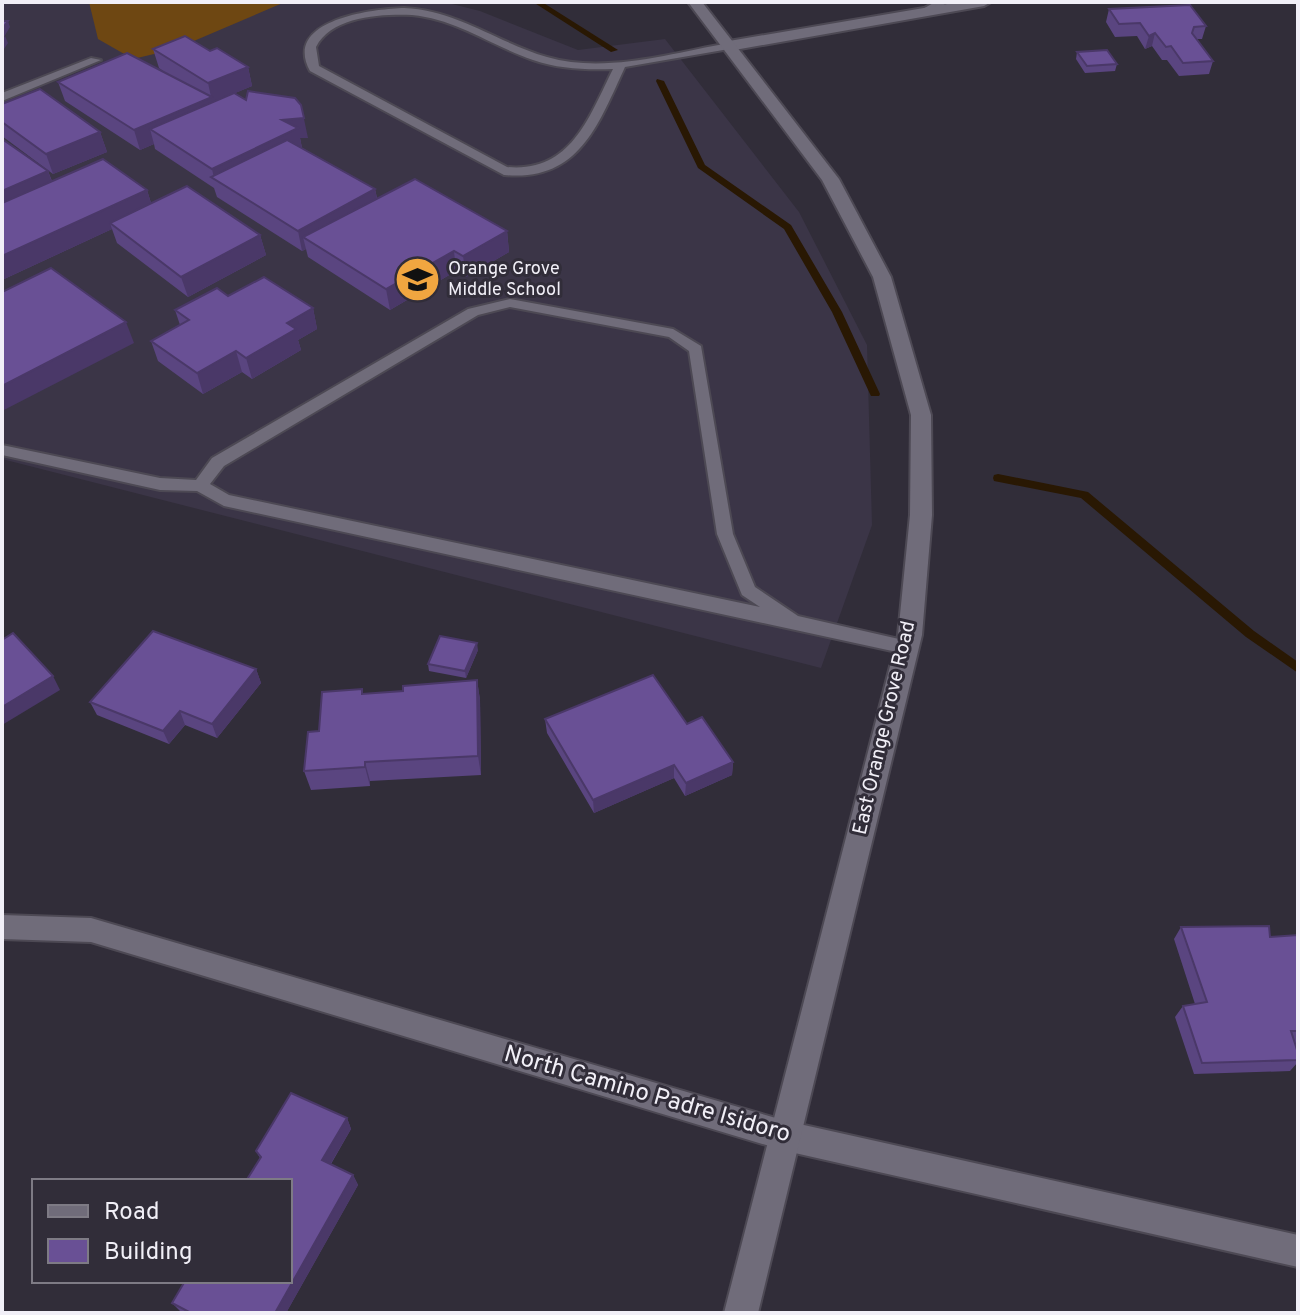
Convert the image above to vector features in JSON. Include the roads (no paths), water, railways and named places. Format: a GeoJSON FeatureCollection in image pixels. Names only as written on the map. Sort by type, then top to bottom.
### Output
{"type":"FeatureCollection","features":[{"type":"Feature","properties":{"kind":"main road","name":"East Orange Grove Road"},"geometry":{"type":"LineString","coordinates":[[695,2],[830,179],[882,277],[921,415],[921,515],[906,647],[741,1313]]}},
{"type":"Feature","properties":{"kind":"main road"},"geometry":{"type":"LineString","coordinates":[[729,46],[984,2]]}},
{"type":"Feature","properties":{"kind":"main road","name":"North Camino Padre Isidoro"},"geometry":{"type":"LineString","coordinates":[[2,927],[91,930],[786,1136],[1298,1251]]}},
{"type":"Feature","properties":{"kind":"lane"},"geometry":{"type":"LineString","coordinates":[[921,13],[944,2]]}},
{"type":"Feature","properties":{"kind":"lane"},"geometry":{"type":"LineString","coordinates":[[621,64],[592,120],[561,162],[536,172],[504,171],[316,71],[308,59],[311,45],[322,33],[340,22],[364,15],[416,12],[440,16],[548,63],[580,66],[621,64],[729,46]]}},
{"type":"Feature","properties":{"kind":"lane"},"geometry":{"type":"LineString","coordinates":[[2,97],[95,60]]}},
{"type":"Feature","properties":{"kind":"lane"},"geometry":{"type":"LineString","coordinates":[[200,486],[218,462],[473,312],[510,303],[673,333],[696,349],[725,534],[748,591],[793,621]]}},
{"type":"Feature","properties":{"kind":"lane"},"geometry":{"type":"LineString","coordinates":[[2,450],[160,484],[200,486],[224,500],[906,647]]}},
{"type":"Feature","properties":{"kind":"waterway"},"geometry":{"type":"LineString","coordinates":[[537,2],[614,50]]}},
{"type":"Feature","properties":{"kind":"waterway"},"geometry":{"type":"LineString","coordinates":[[660,81],[701,166],[788,227],[837,312],[875,394]]}},
{"type":"Feature","properties":{"kind":"waterway"},"geometry":{"type":"LineString","coordinates":[[998,478],[1084,495],[1250,634],[1298,668]]}},
{"type":"Feature","properties":{"kind":"place","name":"Orange Grove Middle School"},"geometry":{"type":"Point","coordinates":[417,279]}}]}
